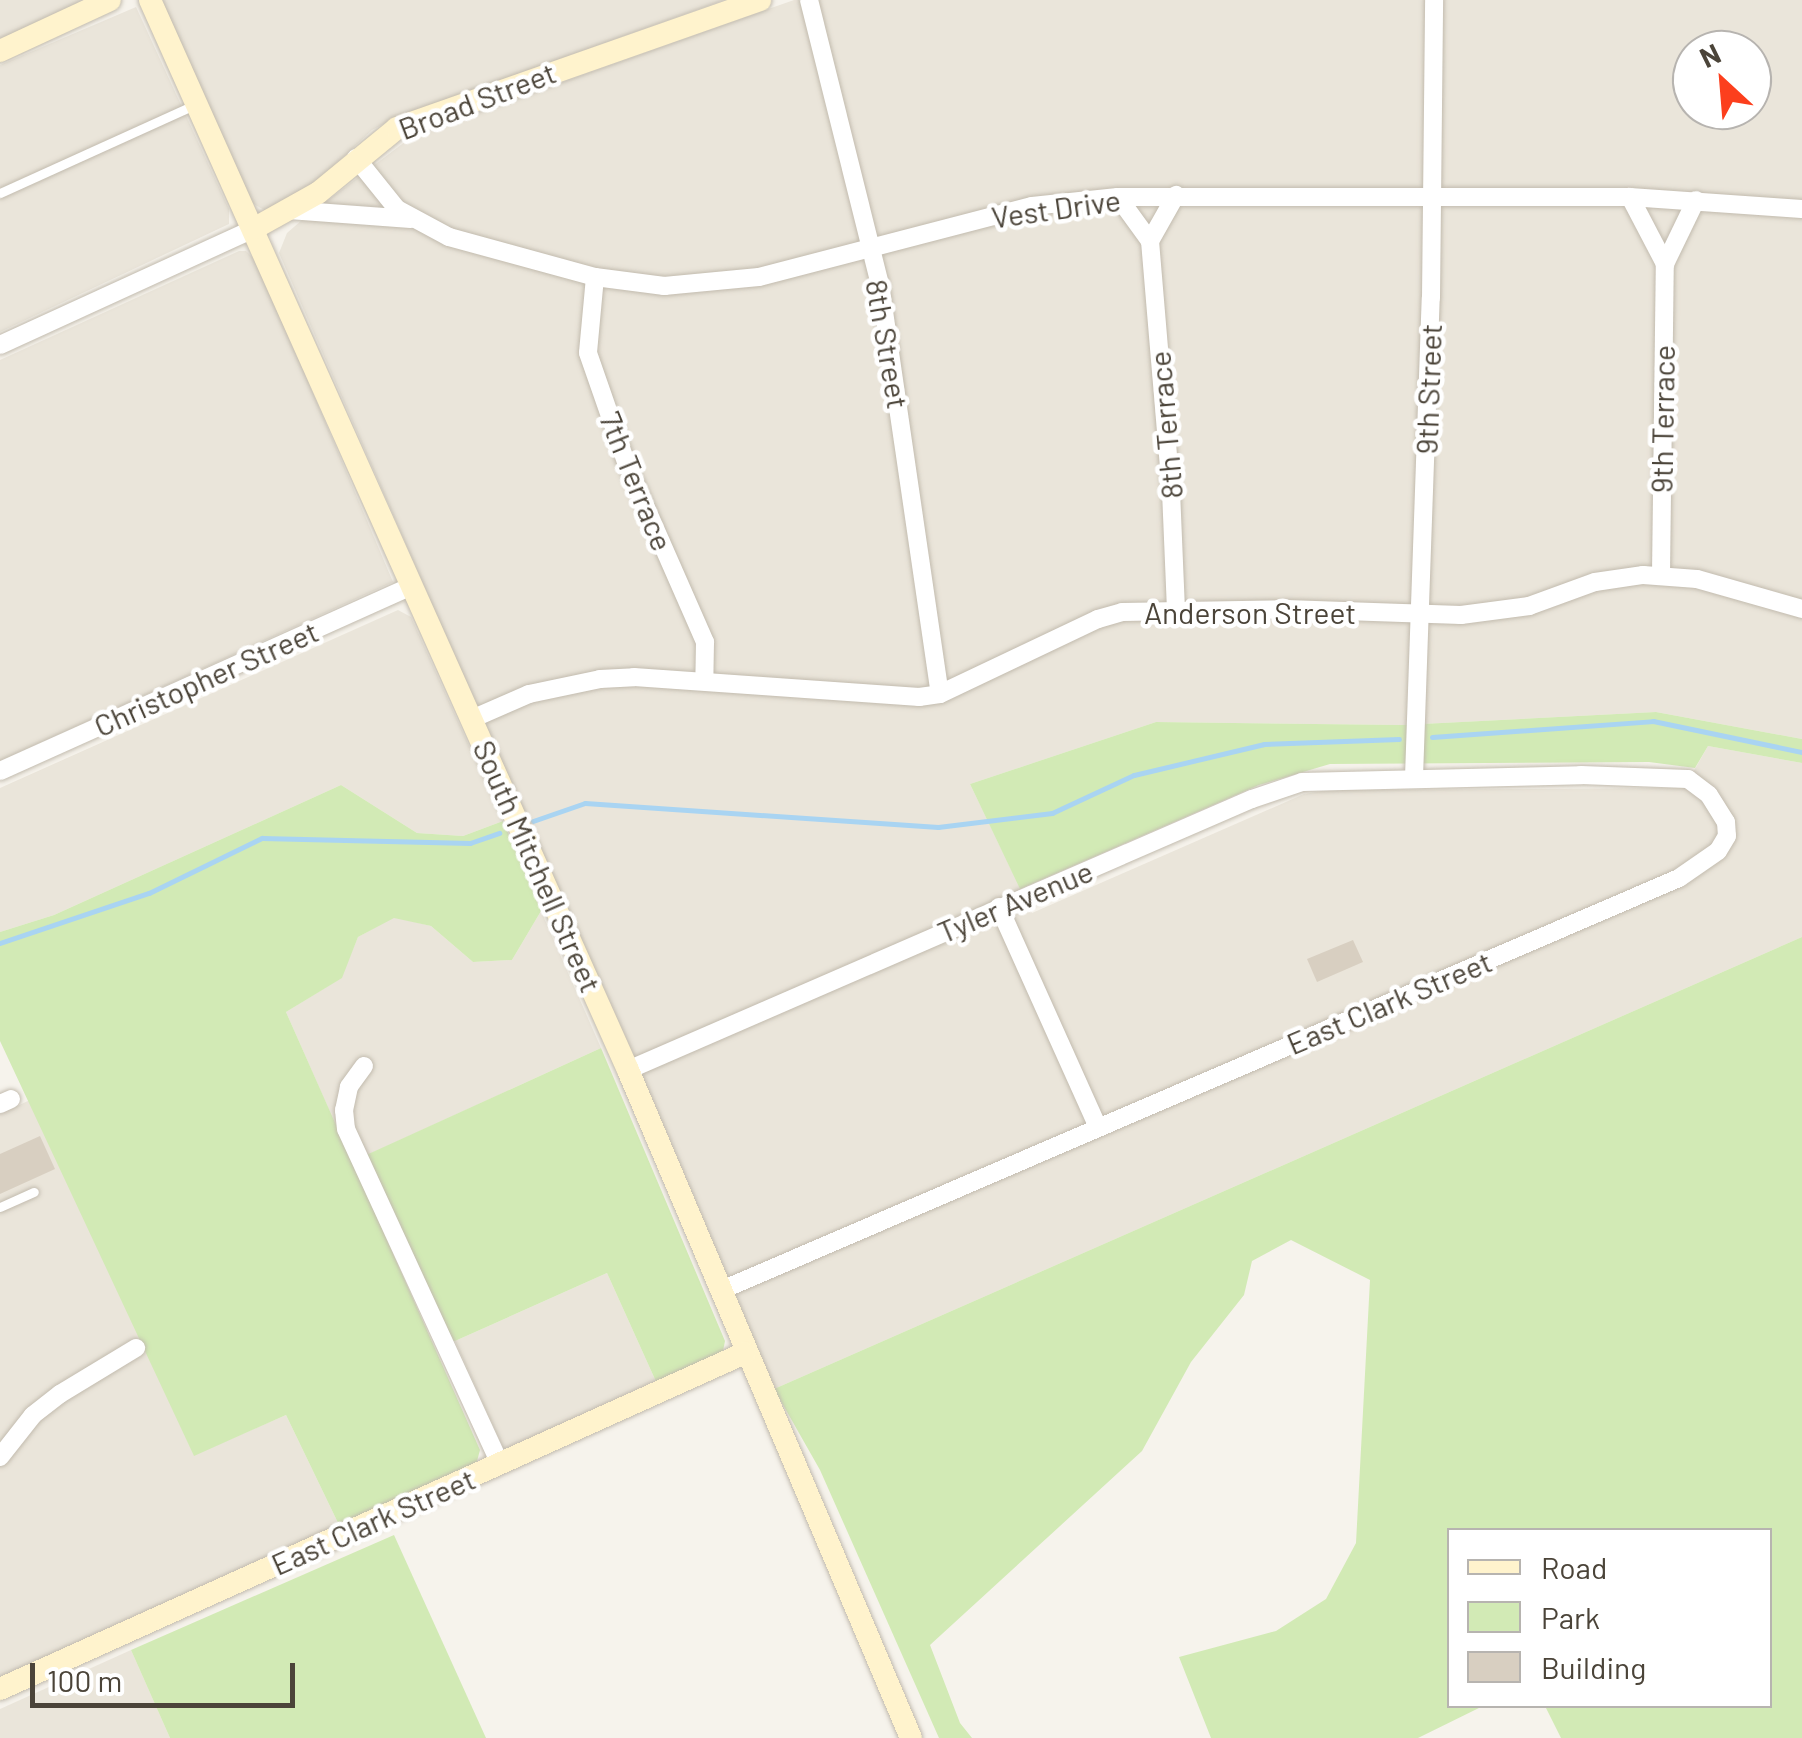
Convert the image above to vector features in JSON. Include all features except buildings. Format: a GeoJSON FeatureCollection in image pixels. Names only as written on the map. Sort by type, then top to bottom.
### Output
{"type":"FeatureCollection","features":[{"type":"Feature","properties":{"kind":"street"},"geometry":{"type":"LineString","coordinates":[[0,50],[110,0]]}},
{"type":"Feature","properties":{"kind":"street","name":"South Mitchell Street"},"geometry":{"type":"LineString","coordinates":[[150,0],[474,718],[912,1738]]}},
{"type":"Feature","properties":{"kind":"street","name":"Broad Street"},"geometry":{"type":"LineString","coordinates":[[0,344],[289,210],[318,193],[383,136],[422,117],[760,0]]}},
{"type":"Feature","properties":{"kind":"street","name":"8th Street"},"geometry":{"type":"LineString","coordinates":[[809,0],[870,246],[895,370],[940,694]]}},
{"type":"Feature","properties":{"kind":"street","name":"9th Street"},"geometry":{"type":"LineString","coordinates":[[1414,777],[1432,198],[1434,0]]}},
{"type":"Feature","properties":{"kind":"street","name":"Vest Drive"},"geometry":{"type":"LineString","coordinates":[[356,158],[397,210],[449,237],[595,277],[664,286],[759,278],[1032,206],[1118,197],[1630,196],[1802,209]]}},
{"type":"Feature","properties":{"kind":"street"},"geometry":{"type":"LineString","coordinates":[[1118,197],[1150,241],[1176,195]]}},
{"type":"Feature","properties":{"kind":"street","name":"9th Terrace"},"geometry":{"type":"LineString","coordinates":[[1630,196],[1665,264]]}},
{"type":"Feature","properties":{"kind":"street","name":"9th Terrace"},"geometry":{"type":"LineString","coordinates":[[1660,575],[1665,264],[1696,200]]}},
{"type":"Feature","properties":{"kind":"street"},"geometry":{"type":"LineString","coordinates":[[289,210],[411,219]]}},
{"type":"Feature","properties":{"kind":"street","name":"8th Terrace"},"geometry":{"type":"LineString","coordinates":[[1150,241],[1176,609]]}},
{"type":"Feature","properties":{"kind":"street","name":"7th Terrace"},"geometry":{"type":"LineString","coordinates":[[595,277],[588,316],[588,353],[626,462],[705,642],[704,681]]}},
{"type":"Feature","properties":{"kind":"street","name":"Anderson Street"},"geometry":{"type":"LineString","coordinates":[[474,718],[529,694],[600,679],[704,681],[919,697],[940,694],[1098,619],[1122,612],[1176,609],[1419,616],[1529,606],[1594,582],[1660,575],[1696,579],[1802,609]]}},
{"type":"Feature","properties":{"kind":"street","name":"Christopher Street"},"geometry":{"type":"LineString","coordinates":[[0,771],[412,586]]}},
{"type":"Feature","properties":{"kind":"street","name":"Tyler Avenue"},"geometry":{"type":"LineString","coordinates":[[628,1070],[1252,799],[1302,782],[1414,777]]}},
{"type":"Feature","properties":{"kind":"street","name":"East Clark Street"},"geometry":{"type":"LineString","coordinates":[[722,1290],[1679,878],[1718,851],[1727,836],[1719,808],[1688,779],[1414,777]]}},
{"type":"Feature","properties":{"kind":"street"},"geometry":{"type":"LineString","coordinates":[[1000,907],[1098,1127]]}},
{"type":"Feature","properties":{"kind":"street"},"geometry":{"type":"LineString","coordinates":[[364,1066],[349,1088],[344,1110],[346,1129],[500,1464]]}},
{"type":"Feature","properties":{"kind":"street"},"geometry":{"type":"LineString","coordinates":[[0,1457],[33,1415],[136,1348]]}},
{"type":"Feature","properties":{"kind":"street","name":"East Clark Street"},"geometry":{"type":"LineString","coordinates":[[0,1690],[746,1353]]}},
{"type":"Feature","properties":{"kind":"lane"},"geometry":{"type":"LineString","coordinates":[[0,193],[198,103]]}},
{"type":"Feature","properties":{"kind":"lane"},"geometry":{"type":"LineString","coordinates":[[0,1208],[34,1192]]}},
{"type":"Feature","properties":{"kind":"shaded area"},"geometry":{"type":"Polygon","coordinates":[[[0,0],[92,0],[0,41],[0,0]]]}},
{"type":"Feature","properties":{"kind":"shaded area"},"geometry":{"type":"Polygon","coordinates":[[[160,0],[724,0],[395,118],[372,130],[305,193],[268,212],[252,203],[160,0]]]}},
{"type":"Feature","properties":{"kind":"shaded area"},"geometry":{"type":"Polygon","coordinates":[[[794,0],[1802,0],[1802,739],[1656,712],[1402,725],[1156,722],[970,784],[1032,913],[1304,794],[1329,790],[1684,788],[1708,746],[1802,763],[1802,937],[774,1389],[279,253],[287,233],[414,135],[794,0]]]}},
{"type":"Feature","properties":{"kind":"shaded area"},"geometry":{"type":"Polygon","coordinates":[[[136,7],[229,209],[229,224],[0,332],[0,65],[136,7]]]}},
{"type":"Feature","properties":{"kind":"shaded area"},"geometry":{"type":"Polygon","coordinates":[[[246,251],[258,263],[393,582],[0,761],[0,360],[246,251]]]}},
{"type":"Feature","properties":{"kind":"shaded area"},"geometry":{"type":"Polygon","coordinates":[[[398,610],[411,617],[503,821],[463,836],[417,833],[341,785],[54,915],[0,932],[0,788],[398,610]]]}},
{"type":"Feature","properties":{"kind":"shaded area"},"geometry":{"type":"Polygon","coordinates":[[[541,911],[601,1048],[352,1162],[286,1012],[341,978],[358,937],[394,917],[431,926],[473,962],[512,960],[541,911]]]}},
{"type":"Feature","properties":{"kind":"shaded area"},"geometry":{"type":"Polygon","coordinates":[[[30,1100],[194,1455],[286,1415],[340,1527],[0,1680],[0,1114],[30,1100]]]}},
{"type":"Feature","properties":{"kind":"shaded area"},"geometry":{"type":"Polygon","coordinates":[[[607,1273],[658,1386],[505,1452],[455,1341],[607,1273]]]}},
{"type":"Feature","properties":{"kind":"shaded area"},"geometry":{"type":"Polygon","coordinates":[[[131,1650],[170,1738],[0,1738],[0,1709],[131,1650]]]}},
{"type":"Feature","properties":{"kind":"green space"},"geometry":{"type":"Polygon","coordinates":[[[1656,712],[1802,739],[1802,763],[1708,746],[1695,768],[1649,762],[1330,764],[1259,785],[1020,889],[970,784],[1156,722],[1402,725],[1656,712]]]}},
{"type":"Feature","properties":{"kind":"green space"},"geometry":{"type":"Polygon","coordinates":[[[341,785],[417,833],[463,836],[503,821],[541,911],[512,960],[473,962],[431,926],[394,918],[358,937],[342,978],[286,1012],[480,1450],[476,1465],[340,1527],[286,1415],[194,1456],[0,1041],[0,932],[54,915],[341,785]]]}},
{"type":"Feature","properties":{"kind":"green space"},"geometry":{"type":"Polygon","coordinates":[[[1802,937],[1802,1738],[1561,1738],[1546,1708],[1772,1708],[1772,1528],[1447,1528],[1447,1708],[1479,1708],[1418,1738],[1211,1738],[1179,1657],[1276,1631],[1326,1599],[1356,1543],[1370,1280],[1291,1240],[1252,1261],[1244,1295],[1191,1362],[1142,1451],[930,1645],[960,1723],[972,1738],[939,1738],[820,1470],[774,1389],[1802,937]]]}},
{"type":"Feature","properties":{"kind":"green space"},"geometry":{"type":"Polygon","coordinates":[[[601,1048],[725,1341],[723,1351],[658,1386],[607,1273],[455,1341],[447,1340],[364,1156],[601,1048]]]}},
{"type":"Feature","properties":{"kind":"green space"},"geometry":{"type":"Polygon","coordinates":[[[394,1535],[486,1738],[170,1738],[131,1650],[394,1535]]]}},
{"type":"Feature","properties":{"kind":"waterway"},"geometry":{"type":"LineString","coordinates":[[1432,737],[1653,721],[1802,752]]}},
{"type":"Feature","properties":{"kind":"waterway"},"geometry":{"type":"LineString","coordinates":[[533,821],[585,803],[938,827],[1052,813],[1134,775],[1264,744],[1399,739]]}},
{"type":"Feature","properties":{"kind":"waterway"},"geometry":{"type":"LineString","coordinates":[[0,943],[149,893],[262,838],[470,843],[499,833]]}}]}
